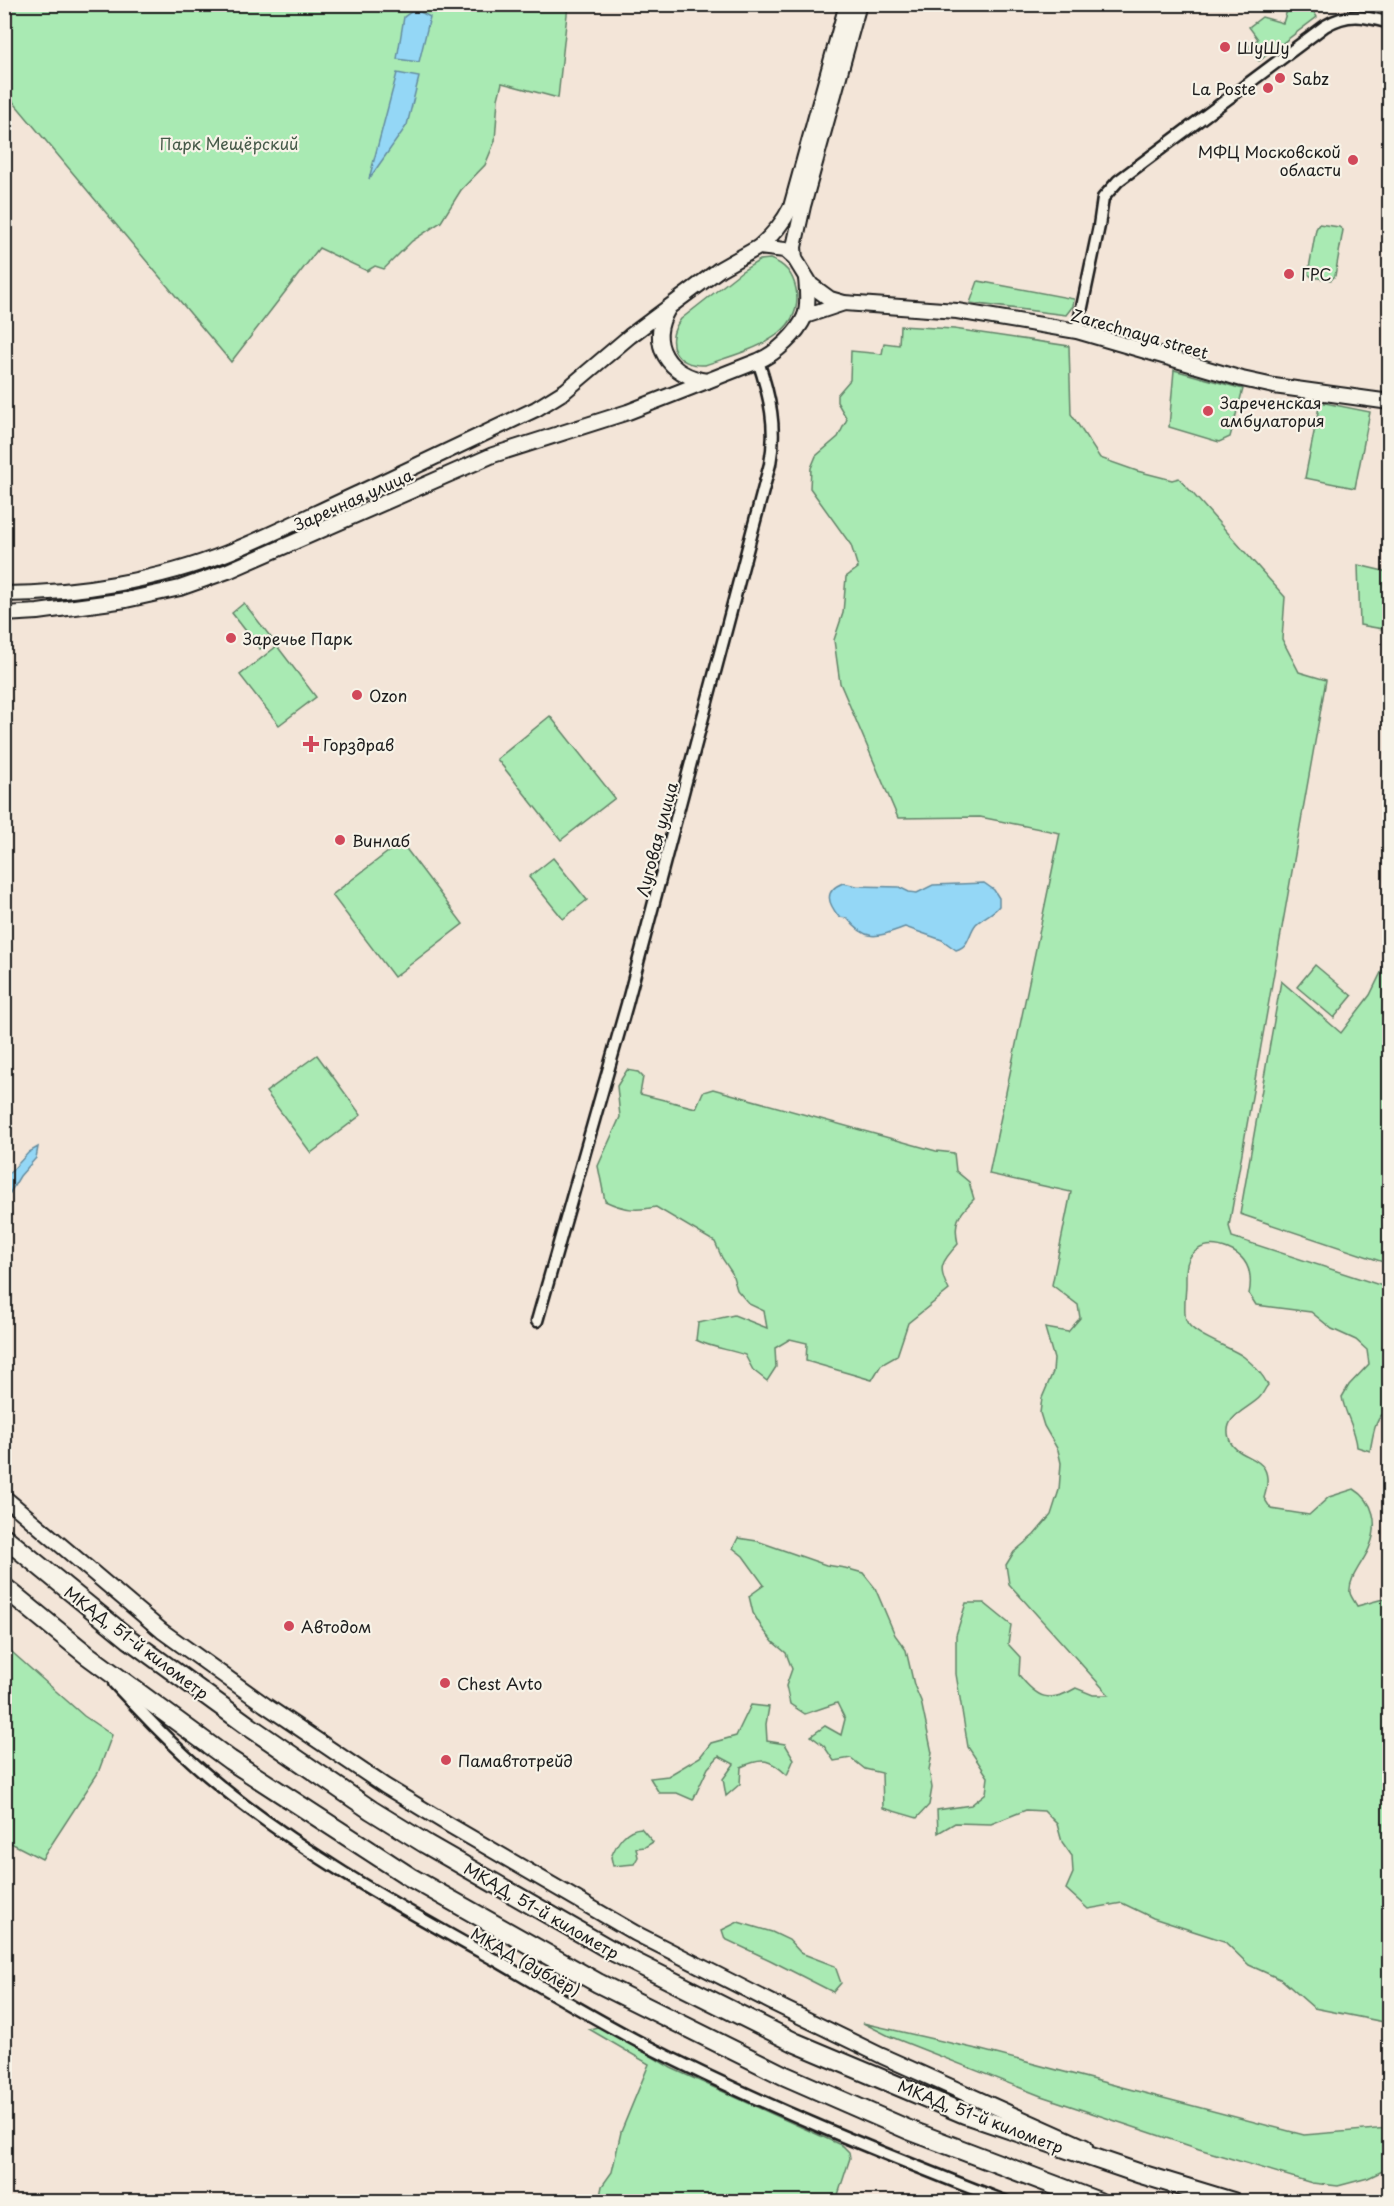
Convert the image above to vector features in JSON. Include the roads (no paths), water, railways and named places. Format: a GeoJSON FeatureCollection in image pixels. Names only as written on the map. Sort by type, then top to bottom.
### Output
{"type":"FeatureCollection","features":[{"type":"Feature","properties":{"kind":"highway","name":"МКАД, 51-й километр"},"geometry":{"type":"LineString","coordinates":[[4,1537],[129,1639],[250,1727],[352,1797],[426,1844],[616,1953],[796,2043],[965,2114],[1141,2174],[1233,2202]]}},
{"type":"Feature","properties":{"kind":"highway"},"geometry":{"type":"LineString","coordinates":[[4,1587],[87,1655],[230,1760],[410,1877],[597,1983],[658,2015],[783,2074],[909,2130],[1099,2202]]}},
{"type":"Feature","properties":{"kind":"street","name":"Заречная улица"},"geometry":{"type":"LineString","coordinates":[[4,594],[71,590],[126,582],[172,571],[225,554],[536,409],[565,391],[630,336],[720,268],[759,247],[770,238],[784,220],[791,207],[847,4]]}},
{"type":"Feature","properties":{"kind":"street"},"geometry":{"type":"LineString","coordinates":[[795,259],[794,248],[804,206],[859,4]]}},
{"type":"Feature","properties":{"kind":"street"},"geometry":{"type":"LineString","coordinates":[[1077,330],[1103,198],[1118,181],[1325,26],[1341,17],[1361,17],[1389,22]]}},
{"type":"Feature","properties":{"kind":"street"},"geometry":{"type":"LineString","coordinates":[[759,247],[785,250],[795,259],[806,278],[805,315]]}},
{"type":"Feature","properties":{"kind":"street","name":"Zarechnaya street"},"geometry":{"type":"LineString","coordinates":[[806,278],[830,299],[844,303],[957,311],[1077,330],[1242,380],[1389,402]]}},
{"type":"Feature","properties":{"kind":"street","name":"Zarechnaya street"},"geometry":{"type":"LineString","coordinates":[[805,315],[844,303]]}},
{"type":"Feature","properties":{"kind":"street"},"geometry":{"type":"LineString","coordinates":[[669,307],[662,318],[660,330],[660,344],[665,356],[673,367],[685,376],[707,381]]}},
{"type":"Feature","properties":{"kind":"street","name":"Заречная улица"},"geometry":{"type":"LineString","coordinates":[[4,614],[38,612],[126,600],[180,588],[228,572],[493,455],[628,412],[758,361],[776,351],[787,341],[805,315]]}},
{"type":"Feature","properties":{"kind":"street","name":"Луговая улица"},"geometry":{"type":"LineString","coordinates":[[537,1321],[627,1004],[770,464],[774,430],[772,412],[758,361]]}},
{"type":"Feature","properties":{"kind":"street"},"geometry":{"type":"LineString","coordinates":[[4,1497],[162,1631],[265,1705],[385,1786],[451,1827],[635,1933],[775,2004],[1141,2174]]}},
{"type":"Feature","properties":{"kind":"street","name":"МКАД (дублёр)"},"geometry":{"type":"LineString","coordinates":[[87,1655],[174,1746],[208,1777],[333,1866],[391,1902],[642,2043],[769,2104],[856,2142],[1007,2202]]}},
{"type":"Feature","properties":{"kind":"water"},"geometry":{"type":"Polygon","coordinates":[[[415,9],[430,17],[419,62],[397,59],[404,17],[415,9]]]}},
{"type":"Feature","properties":{"kind":"water"},"geometry":{"type":"Polygon","coordinates":[[[397,73],[419,77],[407,125],[369,179],[397,73]]]}},
{"type":"Feature","properties":{"kind":"water"},"geometry":{"type":"Polygon","coordinates":[[[843,883],[857,886],[899,887],[917,893],[933,885],[984,883],[994,890],[999,898],[999,906],[976,924],[964,946],[956,950],[942,940],[905,927],[873,936],[861,931],[847,918],[839,917],[830,902],[832,890],[843,883]]]}},
{"type":"Feature","properties":{"kind":"water"},"geometry":{"type":"Polygon","coordinates":[[[38,1147],[36,1158],[20,1176],[5,1201],[5,1178],[29,1152],[38,1147]]]}},
{"type":"Feature","properties":{"kind":"place","name":"ШуШу"},"geometry":{"type":"Point","coordinates":[1225,47]}},
{"type":"Feature","properties":{"kind":"place","name":"Sabz"},"geometry":{"type":"Point","coordinates":[1280,78]}},
{"type":"Feature","properties":{"kind":"place","name":"La Poste"},"geometry":{"type":"Point","coordinates":[1268,88]}},
{"type":"Feature","properties":{"kind":"place","name":"МФЦ Московской области"},"geometry":{"type":"Point","coordinates":[1353,160]}},
{"type":"Feature","properties":{"kind":"place","name":"ГРС"},"geometry":{"type":"Point","coordinates":[1289,274]}},
{"type":"Feature","properties":{"kind":"place","name":"Зареченская амбулатория"},"geometry":{"type":"Point","coordinates":[1208,411]}},
{"type":"Feature","properties":{"kind":"place","name":"Заречье Парк"},"geometry":{"type":"Point","coordinates":[231,638]}},
{"type":"Feature","properties":{"kind":"place","name":"Ozon"},"geometry":{"type":"Point","coordinates":[357,695]}},
{"type":"Feature","properties":{"kind":"place","name":"Горздрав"},"geometry":{"type":"Point","coordinates":[311,744]}},
{"type":"Feature","properties":{"kind":"place","name":"Винлаб"},"geometry":{"type":"Point","coordinates":[340,840]}},
{"type":"Feature","properties":{"kind":"place","name":"Автодом"},"geometry":{"type":"Point","coordinates":[289,1626]}},
{"type":"Feature","properties":{"kind":"place","name":"Chest Avto"},"geometry":{"type":"Point","coordinates":[445,1683]}},
{"type":"Feature","properties":{"kind":"place","name":"Памавтотрейд"},"geometry":{"type":"Point","coordinates":[446,1760]}},
{"type":"Feature","properties":{"kind":"park label","name":"Парк Мещёрский"},"geometry":{"type":"Point","coordinates":[229,143]}}]}
